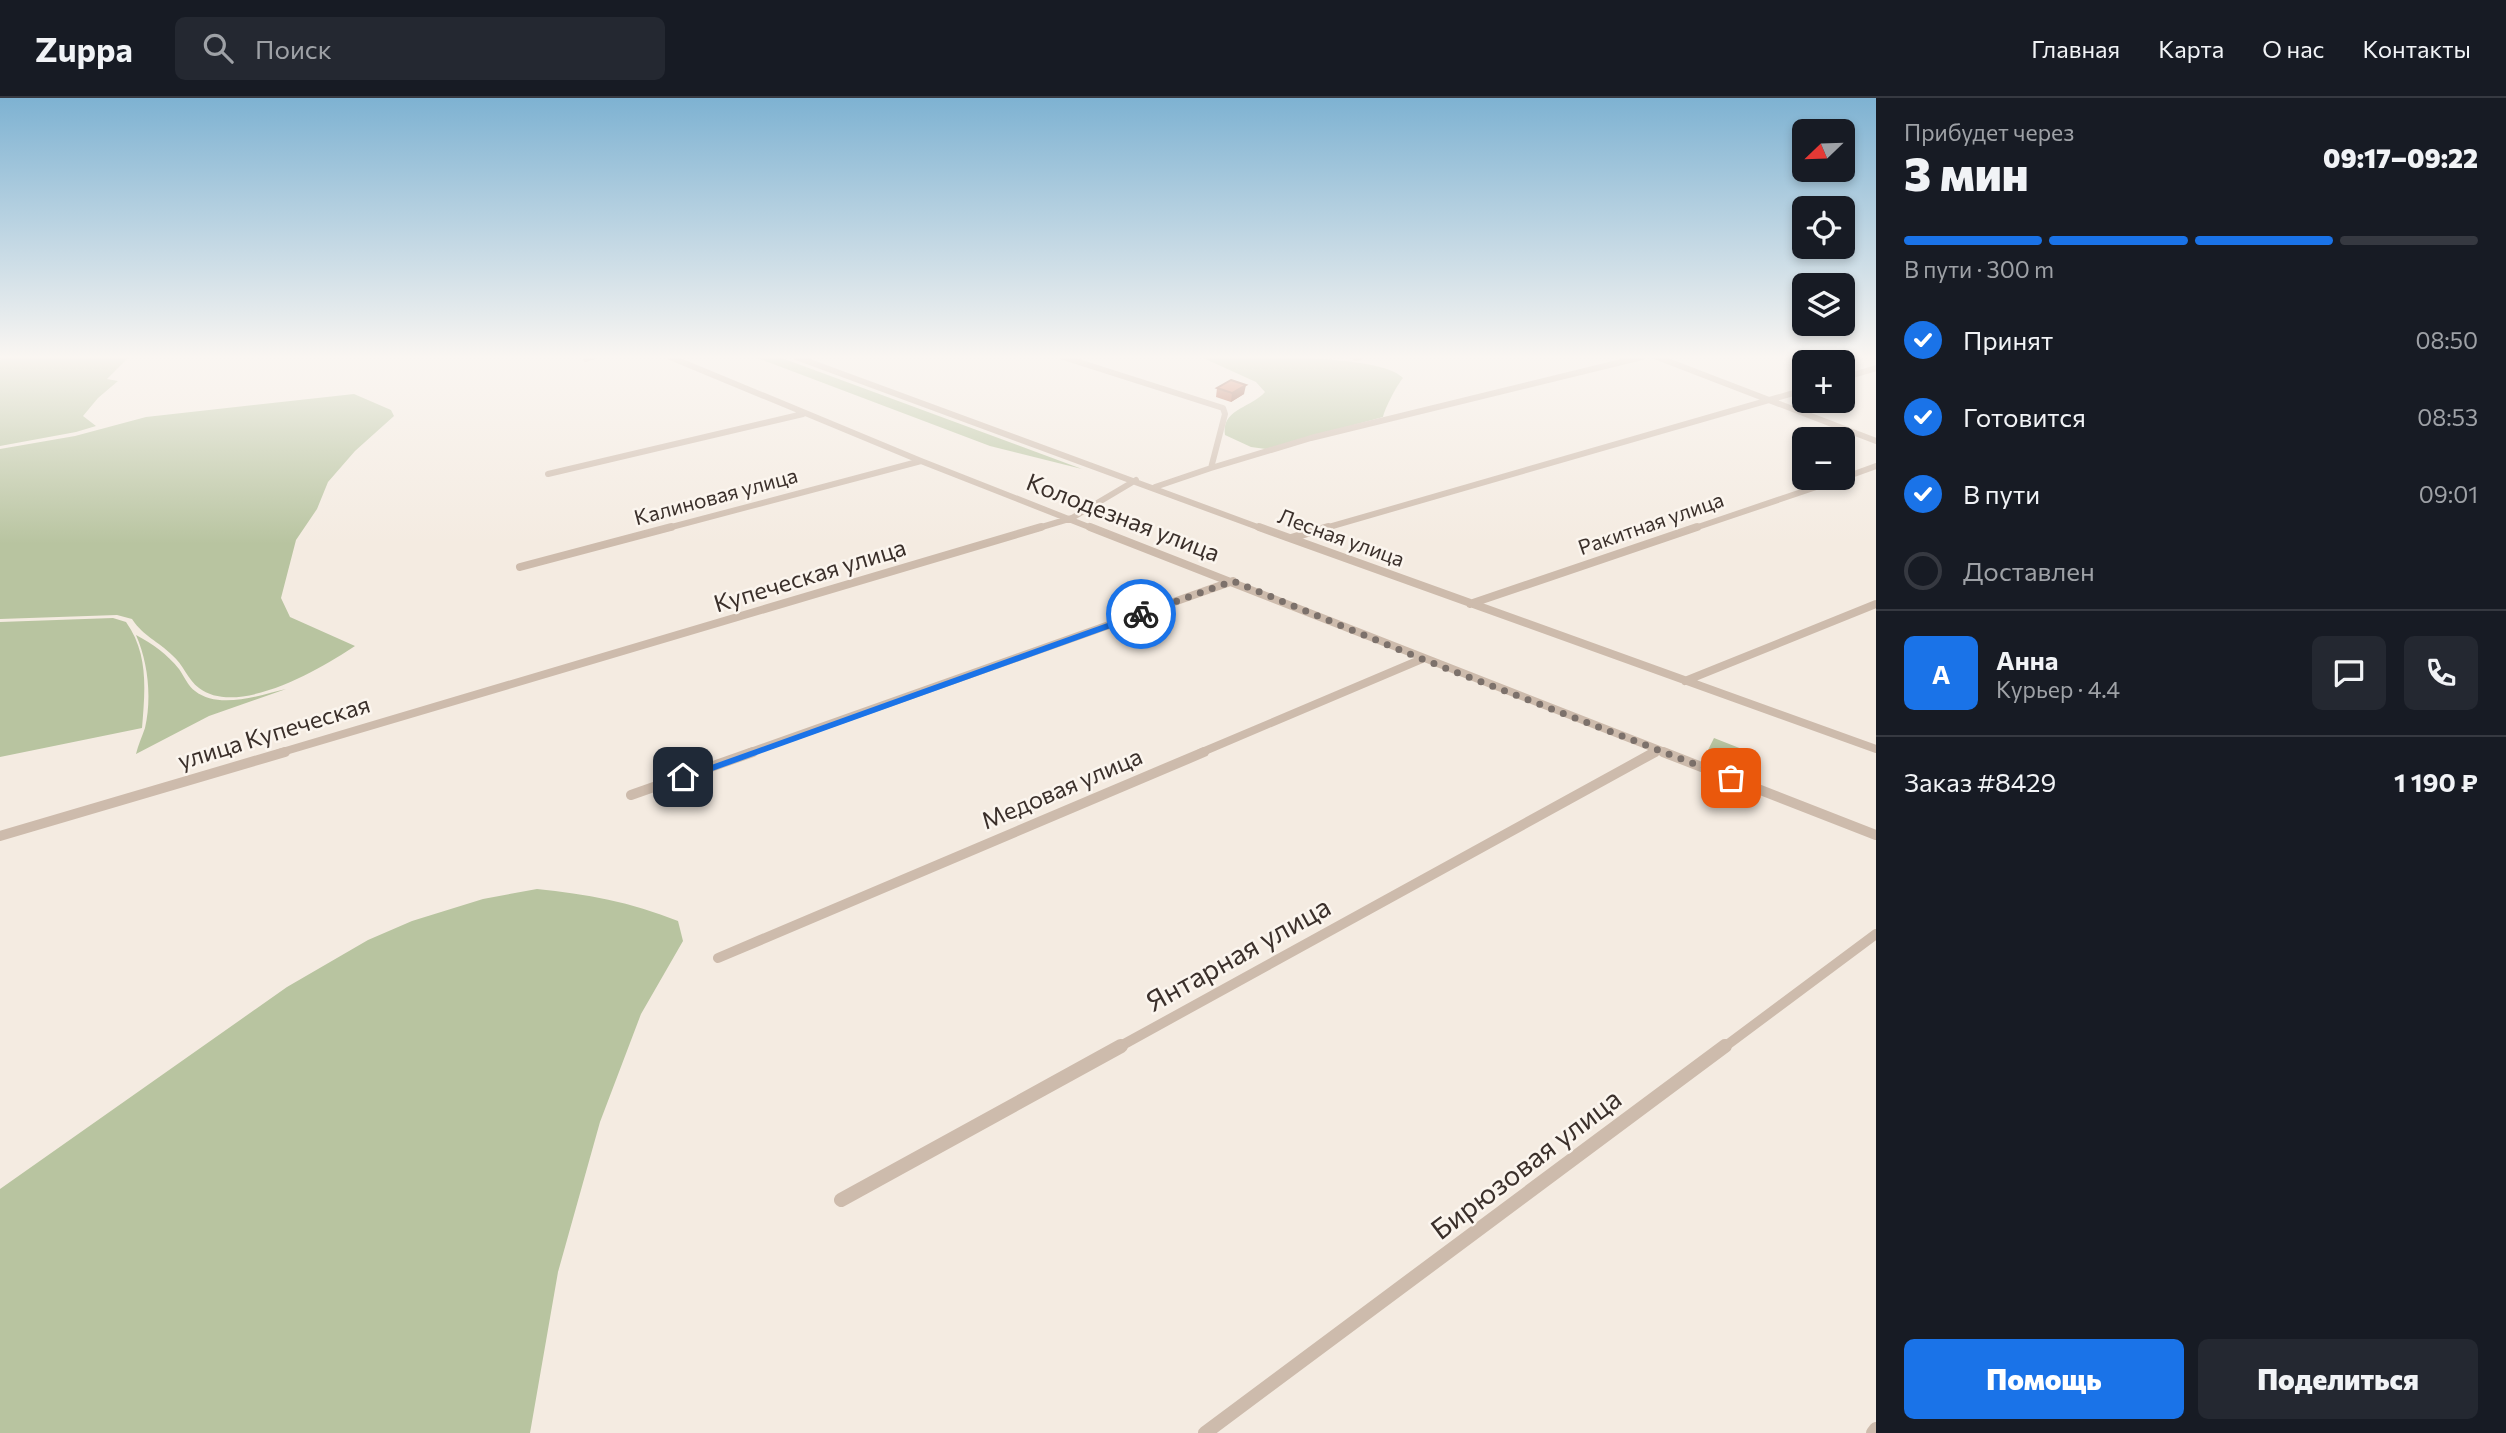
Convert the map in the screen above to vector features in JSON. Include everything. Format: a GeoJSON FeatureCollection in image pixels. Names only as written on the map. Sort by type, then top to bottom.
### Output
{"type":"FeatureCollection","features":[{"type":"Feature","properties":{"kind":"street"},"geometry":{"type":"LineString","coordinates":[[548,474],[780,419]]}},
{"type":"Feature","properties":{"kind":"street","name":"Колодезная улица"},"geometry":{"type":"LineString","coordinates":[[816,419],[1876,835]]}},
{"type":"Feature","properties":{"kind":"street","name":"Лесная улица"},"geometry":{"type":"LineString","coordinates":[[968,419],[1155,486],[1169,495],[1876,749]]}},
{"type":"Feature","properties":{"kind":"street"},"geometry":{"type":"LineString","coordinates":[[1211,468],[1225,419]]}},
{"type":"Feature","properties":{"kind":"street"},"geometry":{"type":"LineString","coordinates":[[1155,486],[1311,438],[1387,419]]}},
{"type":"Feature","properties":{"kind":"street"},"geometry":{"type":"LineString","coordinates":[[1290,538],[1703,419]]}},
{"type":"Feature","properties":{"kind":"street"},"geometry":{"type":"LineString","coordinates":[[1820,419],[1876,441]]}},
{"type":"Feature","properties":{"kind":"street","name":"Калиновая улица"},"geometry":{"type":"LineString","coordinates":[[520,567],[921,461]]}},
{"type":"Feature","properties":{"kind":"street","name":"Ракитная улица"},"geometry":{"type":"LineString","coordinates":[[1855,474],[1876,466]]}},
{"type":"Feature","properties":{"kind":"street","name":"Купеческая улица"},"geometry":{"type":"LineString","coordinates":[[559,671],[1072,518],[1136,480]]}},
{"type":"Feature","properties":{"kind":"street","name":"Ракитная улица"},"geometry":{"type":"LineString","coordinates":[[1470,604],[1807,490]]}},
{"type":"Feature","properties":{"kind":"street"},"geometry":{"type":"LineString","coordinates":[[631,795],[1233,581]]}},
{"type":"Feature","properties":{"kind":"street"},"geometry":{"type":"LineString","coordinates":[[1685,681],[1876,604]]}},
{"type":"Feature","properties":{"kind":"street","name":"Медовая улица"},"geometry":{"type":"LineString","coordinates":[[718,958],[1422,659]]}},
{"type":"Feature","properties":{"kind":"street","name":"улица Купеческая"},"geometry":{"type":"LineString","coordinates":[[0,836],[559,671]]}},
{"type":"Feature","properties":{"kind":"street","name":"Янтарная улица"},"geometry":{"type":"LineString","coordinates":[[841,1200],[1658,750]]}},
{"type":"Feature","properties":{"kind":"street","name":"Бирюзовая улица"},"geometry":{"type":"LineString","coordinates":[[1205,1433],[1876,934]]}},
{"type":"Feature","properties":{"kind":"green space"},"geometry":{"type":"Polygon","coordinates":[[[0,419],[87,419],[96,426],[76,432],[0,446],[0,419]]]}},
{"type":"Feature","properties":{"kind":"green space"},"geometry":{"type":"Polygon","coordinates":[[[137,419],[390,419],[355,451],[328,482],[317,509],[296,540],[281,598],[290,617],[355,646],[301,677],[257,694],[216,696],[195,685],[176,659],[132,619],[117,615],[0,619],[0,449],[75,436],[137,419]]]}},
{"type":"Feature","properties":{"kind":"green space"},"geometry":{"type":"Polygon","coordinates":[[[920,419],[948,419],[1082,469],[990,446],[920,419]]]}},
{"type":"Feature","properties":{"kind":"green space"},"geometry":{"type":"Polygon","coordinates":[[[1375,419],[1266,449],[1251,447],[1225,435],[1228,420],[1375,419]]]}},
{"type":"Feature","properties":{"kind":"green space"},"geometry":{"type":"Polygon","coordinates":[[[113,618],[126,622],[139,647],[144,673],[142,728],[0,757],[0,622],[113,618]]]}},
{"type":"Feature","properties":{"kind":"green space"},"geometry":{"type":"Polygon","coordinates":[[[136,635],[165,654],[188,684],[205,697],[216,700],[240,699],[286,689],[209,716],[136,754],[147,716],[148,680],[136,635]]]}},
{"type":"Feature","properties":{"kind":"green space"},"geometry":{"type":"Polygon","coordinates":[[[1714,738],[1747,751],[1741,763],[1708,750],[1714,738]]]}},
{"type":"Feature","properties":{"kind":"green space"},"geometry":{"type":"Polygon","coordinates":[[[537,889],[608,900],[660,914],[678,921],[683,941],[641,1014],[600,1122],[558,1272],[530,1433],[0,1433],[0,1189],[287,987],[368,940],[412,921],[483,899],[537,889]]]}},
{"type":"Feature","properties":{"kind":"way so far"},"geometry":{"type":"LineString","coordinates":[[1141,614],[1233,581],[1422,659],[1731,778]]}},
{"type":"Feature","properties":{"kind":"route"},"geometry":{"type":"LineString","coordinates":[[683,777],[1141,614]]}}]}
